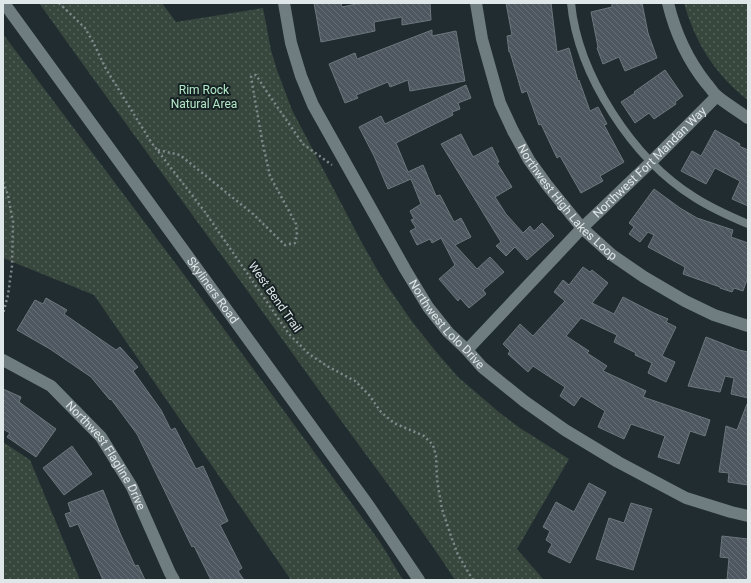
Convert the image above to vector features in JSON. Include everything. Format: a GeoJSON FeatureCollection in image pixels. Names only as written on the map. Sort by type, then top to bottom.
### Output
{"type":"FeatureCollection","features":[{"type":"Feature","properties":{"kind":"street","name":"Skyliners Road"},"geometry":{"type":"LineString","coordinates":[[4,3],[360,494],[419,580]]}},
{"type":"Feature","properties":{"kind":"street","name":"Northwest Lolo Drive"},"geometry":{"type":"LineString","coordinates":[[284,3],[291,43],[301,76],[313,105],[405,269],[428,307],[448,332],[482,367],[524,401],[565,430],[618,462],[686,498],[748,516]]}},
{"type":"Feature","properties":{"kind":"street","name":"Northwest High Lakes Loop"},"geometry":{"type":"LineString","coordinates":[[476,3],[482,39],[500,103],[513,131],[529,160],[582,228],[612,255],[644,277],[685,301],[714,314],[748,326]]}},
{"type":"Feature","properties":{"kind":"street"},"geometry":{"type":"LineString","coordinates":[[668,3],[672,21],[680,40],[689,58],[702,78],[717,96],[748,118]]}},
{"type":"Feature","properties":{"kind":"street","name":"Northwest Fort Mandan Way"},"geometry":{"type":"LineString","coordinates":[[467,350],[582,228],[717,96]]}},
{"type":"Feature","properties":{"kind":"street","name":"Northwest Flagline Drive"},"geometry":{"type":"LineString","coordinates":[[3,360],[51,386],[100,437],[132,487],[174,580]]}},
{"type":"Feature","properties":{"kind":"lane"},"geometry":{"type":"LineString","coordinates":[[570,3],[577,36],[596,86],[627,135],[651,162],[693,197],[719,212],[748,224]]}},
{"type":"Feature","properties":{"kind":"path","name":"West Bend Trail"},"geometry":{"type":"LineString","coordinates":[[59,3],[85,28],[122,96],[158,150],[205,212],[289,334],[309,354],[327,366],[355,381],[369,395],[381,412],[394,423],[424,436],[434,445],[437,480],[442,509],[450,536],[458,555],[473,580]]}},
{"type":"Feature","properties":{"kind":"path"},"geometry":{"type":"LineString","coordinates":[[158,150],[180,155],[253,214],[285,245],[295,243],[296,224],[270,176],[252,77],[253,75],[256,75],[268,95],[303,144],[347,177],[352,176]]}},
{"type":"Feature","properties":{"kind":"path"},"geometry":{"type":"LineString","coordinates":[[3,182],[8,195],[13,222],[12,266],[8,295],[3,314]]}},
{"type":"Feature","properties":{"kind":"green space","name":"Rim Rock Natural Area"},"geometry":{"type":"Polygon","coordinates":[[[39,3],[162,3],[176,22],[263,8],[271,50],[292,110],[382,278],[413,323],[458,377],[520,428],[569,459],[517,549],[544,580],[455,580],[408,512],[39,3]]]}},
{"type":"Feature","properties":{"kind":"green space"},"geometry":{"type":"Polygon","coordinates":[[[684,3],[748,3],[748,100],[726,80],[708,57],[694,31],[684,3]]]}},
{"type":"Feature","properties":{"kind":"green space"},"geometry":{"type":"Polygon","coordinates":[[[3,34],[185,276],[380,542],[403,580],[291,580],[94,295],[3,258],[3,34]]]}},
{"type":"Feature","properties":{"kind":"green space"},"geometry":{"type":"Polygon","coordinates":[[[3,442],[30,460],[80,580],[3,580],[3,442]]]}},
{"type":"Feature","properties":{"kind":"building"},"geometry":{"type":"Polygon","coordinates":[[[314,3],[341,3],[342,7],[361,3],[430,3],[431,20],[402,25],[402,17],[374,22],[375,31],[321,42],[314,3]]]}},
{"type":"Feature","properties":{"kind":"building"},"geometry":{"type":"Polygon","coordinates":[[[506,3],[551,3],[557,52],[569,48],[578,81],[579,80],[590,111],[598,107],[607,124],[604,125],[624,162],[600,176],[603,181],[581,193],[560,156],[557,158],[541,124],[539,125],[527,91],[522,93],[509,52],[507,36],[512,35],[506,3]]]}},
{"type":"Feature","properties":{"kind":"building"},"geometry":{"type":"Polygon","coordinates":[[[612,3],[642,3],[648,33],[657,58],[625,71],[619,57],[603,64],[597,48],[591,12],[612,7],[612,3]]]}},
{"type":"Feature","properties":{"kind":"building"},"geometry":{"type":"Polygon","coordinates":[[[432,30],[432,36],[456,31],[465,81],[410,91],[408,80],[390,87],[388,82],[356,95],[358,98],[345,103],[329,64],[355,53],[357,59],[432,30]]]}},
{"type":"Feature","properties":{"kind":"building"},"geometry":{"type":"Polygon","coordinates":[[[665,70],[683,96],[675,102],[676,104],[654,119],[649,113],[635,123],[621,102],[665,70]]]}},
{"type":"Feature","properties":{"kind":"building"},"geometry":{"type":"Polygon","coordinates":[[[466,85],[471,98],[458,103],[460,109],[452,112],[453,115],[396,143],[408,172],[423,165],[436,196],[440,195],[454,222],[461,218],[471,237],[455,245],[477,269],[490,257],[504,272],[483,290],[486,294],[469,308],[460,298],[458,301],[439,279],[455,265],[441,238],[432,243],[430,239],[417,245],[410,231],[416,228],[411,220],[414,219],[410,211],[421,204],[411,179],[388,189],[374,156],[359,127],[381,116],[385,124],[466,85]]]}},
{"type":"Feature","properties":{"kind":"building"},"geometry":{"type":"Polygon","coordinates":[[[715,130],[740,144],[739,146],[748,150],[748,206],[732,199],[740,181],[715,168],[706,184],[681,171],[692,151],[701,156],[715,130]]]}},
{"type":"Feature","properties":{"kind":"building"},"geometry":{"type":"Polygon","coordinates":[[[461,134],[473,157],[492,147],[499,162],[497,163],[512,187],[495,197],[506,214],[523,233],[530,226],[534,231],[542,223],[554,236],[527,260],[515,247],[506,256],[496,246],[501,242],[441,144],[461,134]]]}},
{"type":"Feature","properties":{"kind":"building"},"geometry":{"type":"Polygon","coordinates":[[[654,189],[680,208],[697,218],[733,230],[731,237],[748,243],[748,277],[743,291],[734,288],[732,292],[683,274],[685,267],[648,247],[654,235],[648,232],[640,242],[629,234],[634,227],[629,223],[654,189]]]}},
{"type":"Feature","properties":{"kind":"building"},"geometry":{"type":"Polygon","coordinates":[[[583,267],[590,272],[592,270],[608,283],[592,303],[614,314],[623,297],[668,319],[666,322],[676,327],[662,356],[675,362],[666,382],[648,373],[652,363],[635,355],[636,353],[614,342],[617,335],[581,318],[566,336],[589,351],[587,353],[607,366],[603,371],[646,391],[643,397],[710,420],[705,436],[690,431],[679,464],[658,457],[665,436],[631,424],[624,439],[598,427],[605,411],[581,396],[574,406],[560,396],[565,387],[533,366],[528,372],[508,354],[510,351],[503,344],[520,324],[533,336],[565,301],[554,292],[563,280],[569,285],[583,267]]]}},
{"type":"Feature","properties":{"kind":"building"},"geometry":{"type":"Polygon","coordinates":[[[46,298],[67,310],[64,314],[116,350],[120,347],[138,367],[133,371],[161,410],[171,430],[175,428],[196,469],[203,466],[228,521],[220,525],[242,568],[238,571],[244,580],[211,580],[194,546],[192,547],[137,434],[111,399],[110,400],[91,377],[50,349],[17,330],[35,300],[43,304],[46,298]]]}},
{"type":"Feature","properties":{"kind":"building"},"geometry":{"type":"Polygon","coordinates":[[[706,337],[748,352],[748,398],[731,394],[734,378],[725,376],[720,392],[688,386],[706,337]]]}},
{"type":"Feature","properties":{"kind":"building"},"geometry":{"type":"Polygon","coordinates":[[[3,389],[21,397],[19,402],[56,429],[36,457],[7,437],[10,433],[3,429],[3,389]]]}},
{"type":"Feature","properties":{"kind":"building"},"geometry":{"type":"Polygon","coordinates":[[[747,404],[748,485],[728,482],[729,473],[719,472],[726,426],[737,430],[747,404]]]}},
{"type":"Feature","properties":{"kind":"building"},"geometry":{"type":"Polygon","coordinates":[[[72,446],[92,474],[64,495],[43,468],[72,446]]]}},
{"type":"Feature","properties":{"kind":"building"},"geometry":{"type":"Polygon","coordinates":[[[589,483],[606,492],[570,563],[548,552],[552,544],[546,540],[550,531],[543,527],[556,502],[574,512],[589,483]]]}},
{"type":"Feature","properties":{"kind":"building"},"geometry":{"type":"Polygon","coordinates":[[[103,490],[135,566],[138,565],[145,580],[103,580],[78,524],[70,527],[65,514],[71,512],[68,503],[103,490]]]}},
{"type":"Feature","properties":{"kind":"building"},"geometry":{"type":"Polygon","coordinates":[[[631,503],[652,509],[633,570],[596,559],[609,518],[624,523],[631,503]]]}},
{"type":"Feature","properties":{"kind":"building"},"geometry":{"type":"Polygon","coordinates":[[[722,536],[748,539],[748,580],[727,580],[729,558],[720,557],[722,536]]]}}]}
